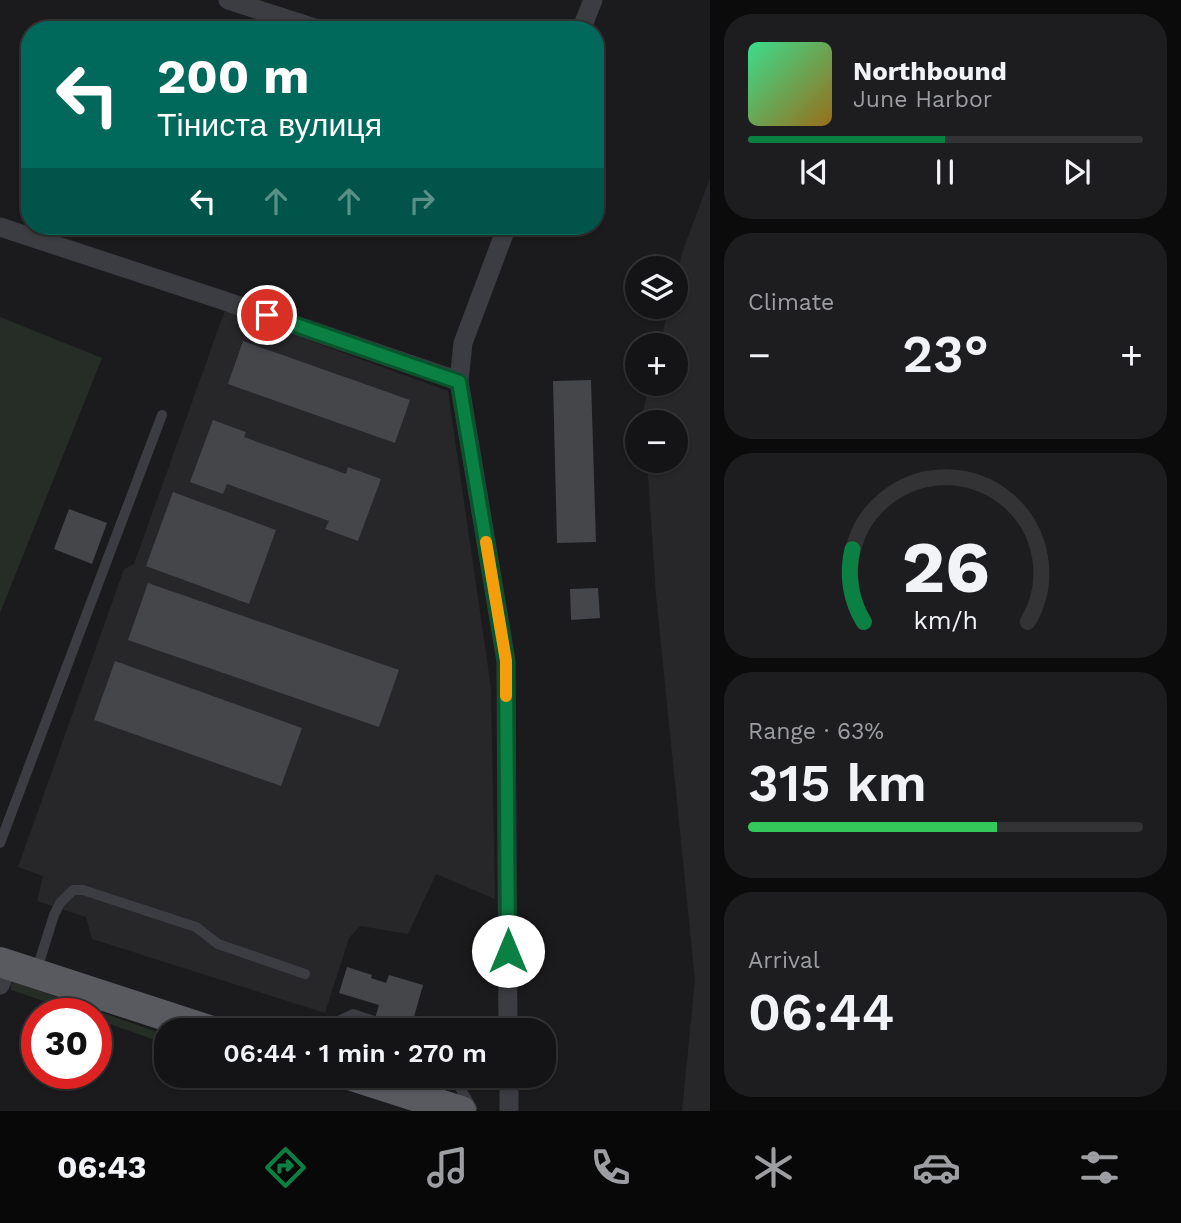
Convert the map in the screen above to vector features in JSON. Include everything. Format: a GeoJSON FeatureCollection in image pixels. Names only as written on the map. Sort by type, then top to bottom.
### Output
{"type":"FeatureCollection","features":[{"type":"Feature","properties":{"kind":"main road"},"geometry":{"type":"LineString","coordinates":[[11,971],[168,1018]]}},
{"type":"Feature","properties":{"kind":"main road"},"geometry":{"type":"LineString","coordinates":[[389,1088],[461,1111]]}},
{"type":"Feature","properties":{"kind":"street"},"geometry":{"type":"LineString","coordinates":[[228,0],[293,21]]}},
{"type":"Feature","properties":{"kind":"street"},"geometry":{"type":"LineString","coordinates":[[585,21],[593,0]]}},
{"type":"Feature","properties":{"kind":"street"},"geometry":{"type":"LineString","coordinates":[[0,227],[21,234]]}},
{"type":"Feature","properties":{"kind":"street"},"geometry":{"type":"LineString","coordinates":[[24,235],[459,382]]}},
{"type":"Feature","properties":{"kind":"street"},"geometry":{"type":"LineString","coordinates":[[504,235],[463,343],[459,382],[506,661],[508,1018]]}},
{"type":"Feature","properties":{"kind":"street"},"geometry":{"type":"LineString","coordinates":[[509,1088],[509,1111]]}},
{"type":"Feature","properties":{"kind":"lane"},"geometry":{"type":"LineString","coordinates":[[0,843],[162,415]]}},
{"type":"Feature","properties":{"kind":"lane"},"geometry":{"type":"LineString","coordinates":[[11,971],[60,903],[73,890],[83,890],[195,927],[218,944],[305,974]]}},
{"type":"Feature","properties":{"kind":"lane"},"geometry":{"type":"LineString","coordinates":[[345,1018],[353,1014],[365,1018]]}},
{"type":"Feature","properties":{"kind":"lane"},"geometry":{"type":"LineString","coordinates":[[460,1088],[474,1111]]}},
{"type":"Feature","properties":{"kind":"shaded area"},"geometry":{"type":"Polygon","coordinates":[[[710,178],[710,1111],[682,1111],[695,980],[656,595],[648,473],[688,473],[688,410],[643,410],[647,396],[688,396],[688,333],[663,333],[666,319],[688,319],[688,256],[681,256],[710,178]]]}},
{"type":"Feature","properties":{"kind":"shaded area"},"geometry":{"type":"Polygon","coordinates":[[[225,310],[448,391],[491,688],[495,899],[436,874],[408,934],[360,926],[349,938],[325,1013],[92,939],[86,917],[37,901],[43,876],[18,867],[124,569],[134,564],[225,310]]]}},
{"type":"Feature","properties":{"kind":"shaded area"},"geometry":{"type":"Polygon","coordinates":[[[0,317],[102,358],[0,613],[0,317]]]}},
{"type":"Feature","properties":{"kind":"shaded area"},"geometry":{"type":"Polygon","coordinates":[[[14,982],[60,998],[35,998],[11,990],[14,982]]]}},
{"type":"Feature","properties":{"kind":"shaded area"},"geometry":{"type":"Polygon","coordinates":[[[112,1016],[154,1031],[154,1040],[112,1025],[112,1016]]]}},
{"type":"Feature","properties":{"kind":"building"},"geometry":{"type":"Polygon","coordinates":[[[243,341],[410,400],[395,443],[228,384],[243,341]]]}},
{"type":"Feature","properties":{"kind":"building"},"geometry":{"type":"Polygon","coordinates":[[[591,380],[596,542],[557,543],[553,381],[591,380]]]}},
{"type":"Feature","properties":{"kind":"building"},"geometry":{"type":"Polygon","coordinates":[[[213,420],[246,432],[244,437],[346,474],[348,467],[381,479],[358,541],[325,529],[329,521],[227,484],[223,494],[190,482],[213,420]]]}},
{"type":"Feature","properties":{"kind":"building"},"geometry":{"type":"Polygon","coordinates":[[[173,492],[276,530],[249,604],[146,566],[173,492]]]}},
{"type":"Feature","properties":{"kind":"building"},"geometry":{"type":"Polygon","coordinates":[[[69,509],[107,523],[92,564],[54,549],[69,509]]]}},
{"type":"Feature","properties":{"kind":"building"},"geometry":{"type":"Polygon","coordinates":[[[148,583],[399,670],[379,727],[128,640],[148,583]]]}},
{"type":"Feature","properties":{"kind":"building"},"geometry":{"type":"Polygon","coordinates":[[[598,588],[600,618],[571,620],[570,589],[598,588]]]}},
{"type":"Feature","properties":{"kind":"building"},"geometry":{"type":"Polygon","coordinates":[[[115,661],[302,728],[281,786],[94,720],[115,661]]]}},
{"type":"Feature","properties":{"kind":"building"},"geometry":{"type":"Polygon","coordinates":[[[347,967],[386,983],[389,975],[423,985],[414,1018],[375,1018],[379,1005],[339,993],[347,967]]]}},
{"type":"Feature","properties":{"kind":"slow traffic"},"geometry":{"type":"LineString","coordinates":[[486,542],[506,661],[506,696]]}},
{"type":"Feature","properties":{"kind":"route"},"geometry":{"type":"LineString","coordinates":[[267,315],[459,382],[506,661],[508,951]]}}]}
